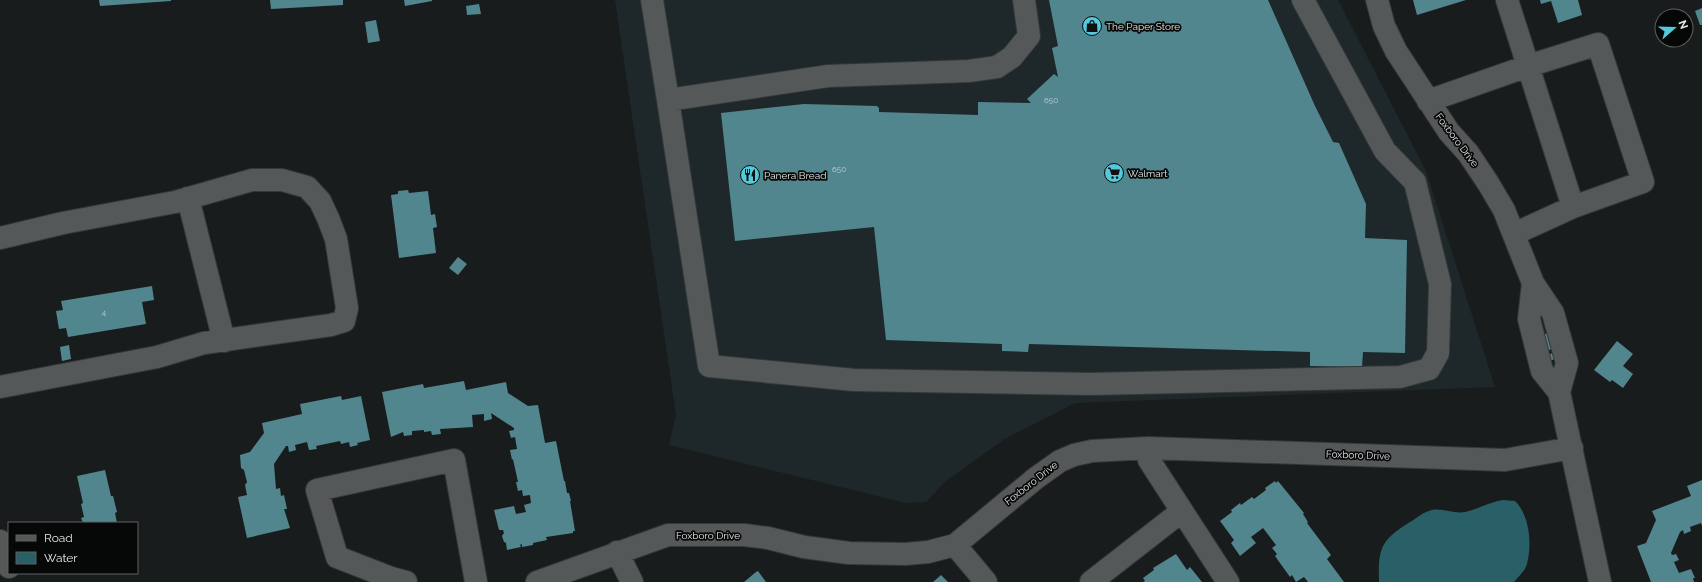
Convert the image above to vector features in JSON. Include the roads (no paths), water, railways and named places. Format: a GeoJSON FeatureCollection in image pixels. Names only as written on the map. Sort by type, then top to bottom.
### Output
{"type":"FeatureCollection","features":[{"type":"Feature","properties":{"kind":"street"},"geometry":{"type":"LineString","coordinates":[[652,0],[709,366],[854,380],[1091,384],[1400,377],[1428,369],[1438,353],[1440,284],[1415,182],[1385,152],[1303,0]]}},
{"type":"Feature","properties":{"kind":"street"},"geometry":{"type":"LineString","coordinates":[[668,100],[828,76],[969,71],[998,67],[1012,57],[1029,36],[1024,0]]}},
{"type":"Feature","properties":{"kind":"street","name":"Foxboro Drive"},"geometry":{"type":"LineString","coordinates":[[1377,0],[1384,26],[1396,51],[1449,132],[1468,153],[1504,210],[1533,283],[1529,319],[1542,371],[1559,392],[1600,582]]}},
{"type":"Feature","properties":{"kind":"street"},"geometry":{"type":"LineString","coordinates":[[1507,0],[1573,207]]}},
{"type":"Feature","properties":{"kind":"street"},"geometry":{"type":"LineString","coordinates":[[1428,101],[1528,66],[1598,44],[1643,182],[1573,207],[1514,234]]}},
{"type":"Feature","properties":{"kind":"street"},"geometry":{"type":"LineString","coordinates":[[0,238],[63,223],[175,202],[252,180],[282,180],[307,187],[320,201],[336,239],[347,308],[344,321],[331,325],[204,343],[157,357],[0,387]]}},
{"type":"Feature","properties":{"kind":"street"},"geometry":{"type":"LineString","coordinates":[[188,198],[224,340]]}},
{"type":"Feature","properties":{"kind":"street"},"geometry":{"type":"LineString","coordinates":[[1148,448],[1149,460],[1228,582]]}},
{"type":"Feature","properties":{"kind":"street","name":"Foxboro Drive"},"geometry":{"type":"LineString","coordinates":[[537,582],[617,552],[668,535],[744,535],[768,538],[804,547],[849,552],[905,554],[928,552],[955,545],[1036,478],[1060,461],[1074,454],[1092,451],[1148,448],[1505,460],[1572,448]]}},
{"type":"Feature","properties":{"kind":"street"},"geometry":{"type":"LineString","coordinates":[[406,582],[390,578],[337,557],[317,490],[454,460],[476,582]]}},
{"type":"Feature","properties":{"kind":"street"},"geometry":{"type":"LineString","coordinates":[[1091,582],[1182,511]]}},
{"type":"Feature","properties":{"kind":"street"},"geometry":{"type":"LineString","coordinates":[[0,541],[8,563]]}},
{"type":"Feature","properties":{"kind":"street"},"geometry":{"type":"LineString","coordinates":[[955,545],[986,582]]}},
{"type":"Feature","properties":{"kind":"street"},"geometry":{"type":"LineString","coordinates":[[617,552],[632,582]]}},
{"type":"Feature","properties":{"kind":"water"},"geometry":{"type":"Polygon","coordinates":[[[1503,500],[1515,501],[1524,514],[1527,522],[1529,556],[1526,567],[1514,582],[1379,582],[1379,561],[1383,546],[1387,540],[1400,528],[1432,510],[1465,512],[1503,500]]]}},
{"type":"Feature","properties":{"kind":"place","name":"The Paper Store"},"geometry":{"type":"Point","coordinates":[1092,26]}},
{"type":"Feature","properties":{"kind":"place","name":"Walmart"},"geometry":{"type":"Point","coordinates":[1114,173]}},
{"type":"Feature","properties":{"kind":"place","name":"Panera Bread"},"geometry":{"type":"Point","coordinates":[750,175]}}]}
